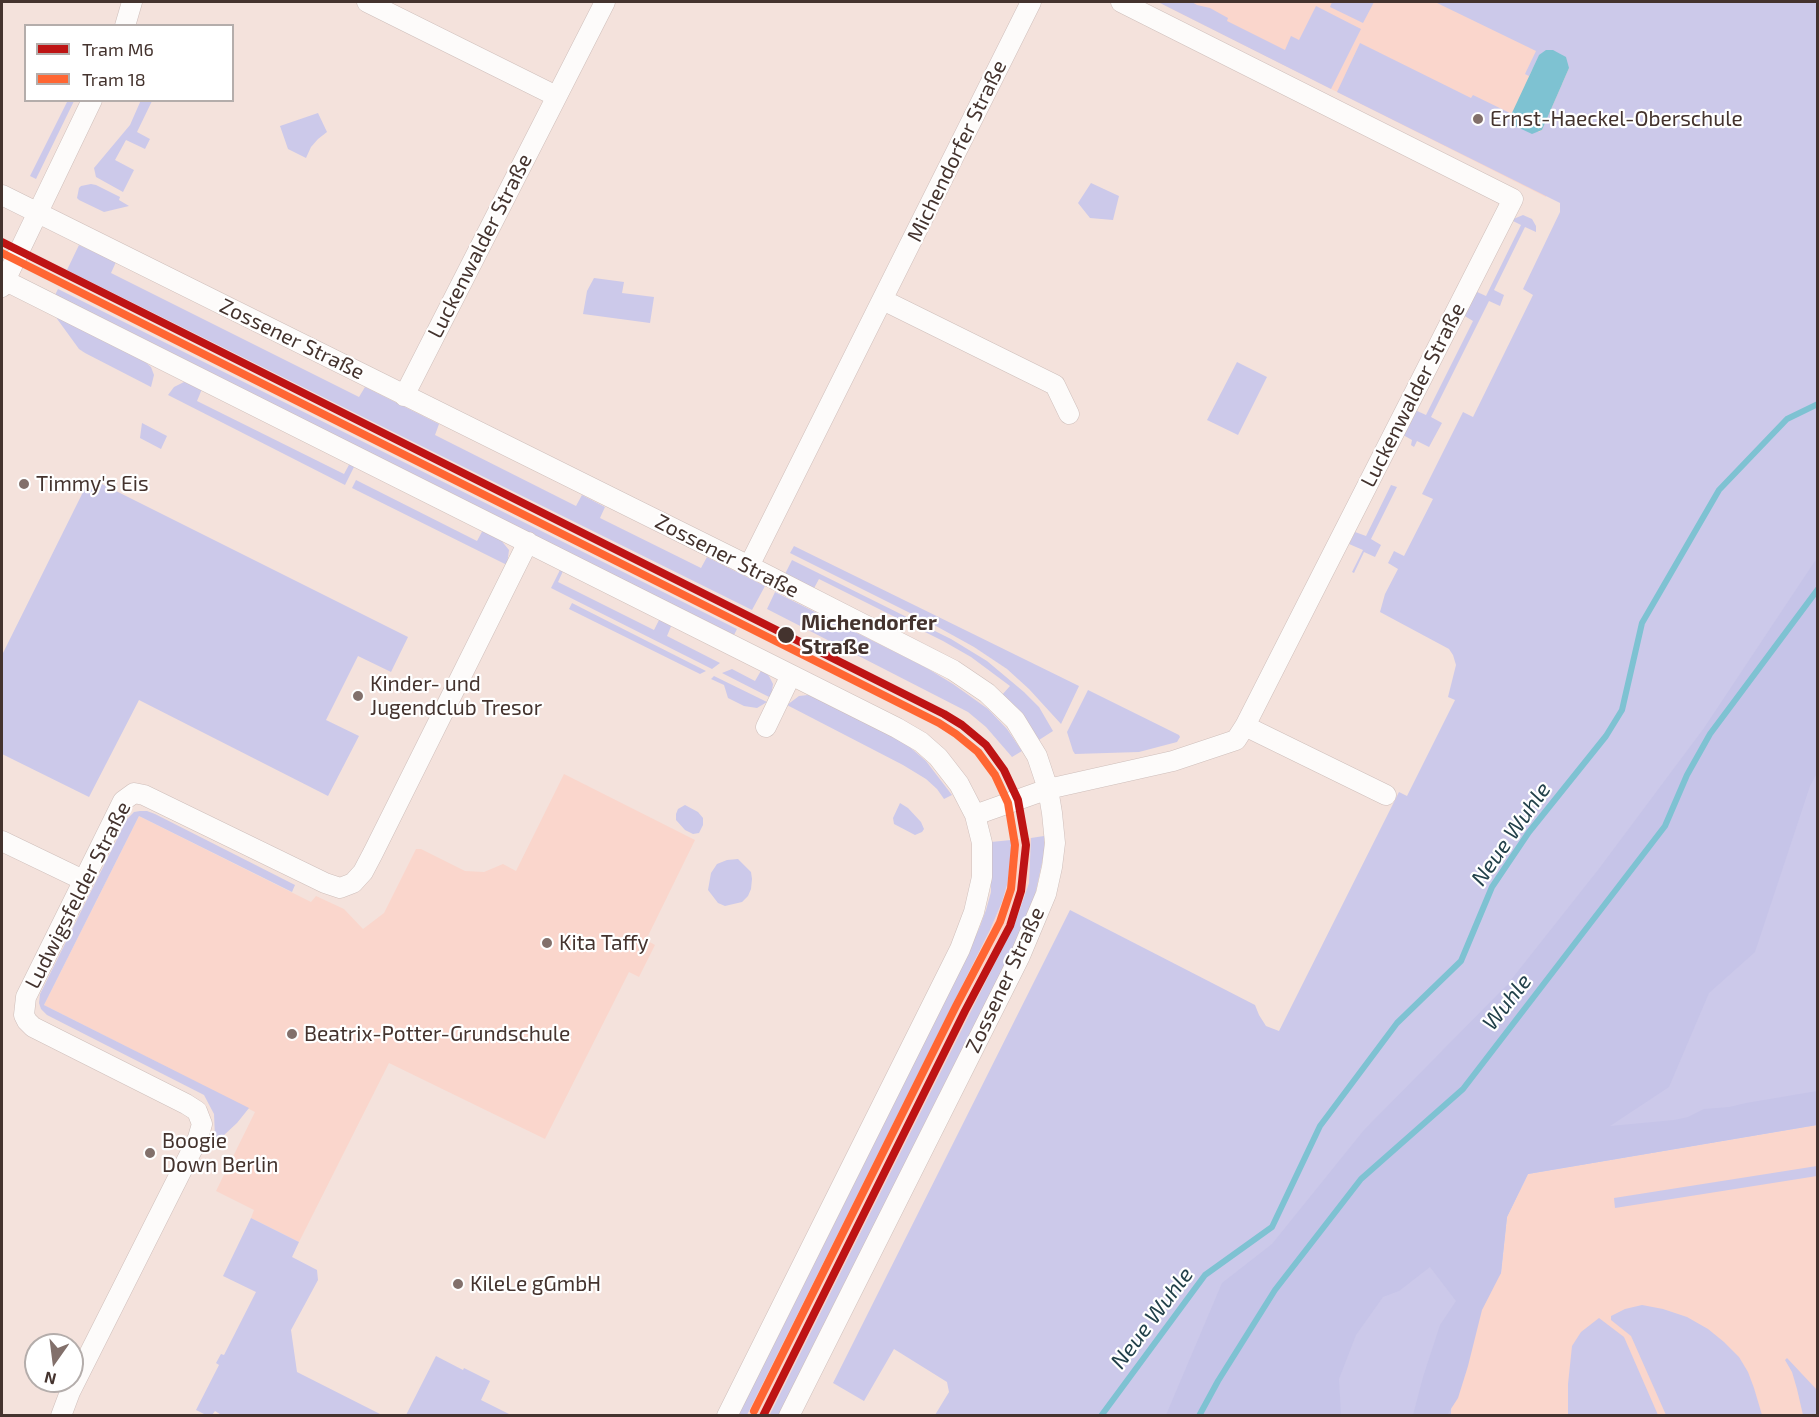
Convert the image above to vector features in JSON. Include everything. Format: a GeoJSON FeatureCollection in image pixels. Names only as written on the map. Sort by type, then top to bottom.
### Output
{"type":"FeatureCollection","features":[{"type":"Feature","properties":{"kind":"street"},"geometry":{"type":"LineString","coordinates":[[125,24],[132,2]]}},
{"type":"Feature","properties":{"kind":"street"},"geometry":{"type":"LineString","coordinates":[[367,2],[389,6],[556,96]]}},
{"type":"Feature","properties":{"kind":"street","name":"Luckenwalder Straße"},"geometry":{"type":"LineString","coordinates":[[404,396],[605,2]]}},
{"type":"Feature","properties":{"kind":"street","name":"Michendorfer Straße"},"geometry":{"type":"LineString","coordinates":[[749,566],[1031,2]]}},
{"type":"Feature","properties":{"kind":"street","name":"Luckenwalder Straße"},"geometry":{"type":"LineString","coordinates":[[975,815],[1048,789],[1173,762],[1236,740],[1514,200],[1120,2]]}},
{"type":"Feature","properties":{"kind":"street"},"geometry":{"type":"LineString","coordinates":[[91,102],[38,214],[2,282],[528,542],[897,728],[921,742],[938,757],[959,784],[975,815],[982,843],[982,877],[974,912],[960,950],[727,1416]]}},
{"type":"Feature","properties":{"kind":"street","name":"Zossener Straße"},"geometry":{"type":"LineString","coordinates":[[2,195],[749,566],[953,670],[987,693],[1015,720],[1037,756],[1048,789],[1055,843],[1046,894],[1020,956],[789,1416]]}},
{"type":"Feature","properties":{"kind":"street"},"geometry":{"type":"LineString","coordinates":[[883,300],[1055,385],[1069,414]]}},
{"type":"Feature","properties":{"kind":"street","name":"Ludwigsfelder Straße"},"geometry":{"type":"LineString","coordinates":[[61,1416],[74,1383],[198,1138],[201,1124],[197,1111],[42,1031],[27,1021],[24,1009],[26,997],[123,801],[134,793],[144,795],[325,884],[340,888],[353,883],[363,872],[373,853],[528,542]]}},
{"type":"Feature","properties":{"kind":"street"},"geometry":{"type":"LineString","coordinates":[[766,727],[791,675]]}},
{"type":"Feature","properties":{"kind":"street"},"geometry":{"type":"LineString","coordinates":[[1245,726],[1386,795]]}},
{"type":"Feature","properties":{"kind":"street"},"geometry":{"type":"LineString","coordinates":[[2,841],[83,880]]}},
{"type":"Feature","properties":{"kind":"shaded area","name":"Ernst-Haeckel-Oberschule"},"geometry":{"type":"Polygon","coordinates":[[[1158,2],[1593,2],[1546,197],[1158,2]]]}},
{"type":"Feature","properties":{"kind":"shaded area"},"geometry":{"type":"Polygon","coordinates":[[[1158,2],[1192,2],[1210,8],[1228,18],[1227,21],[1285,50],[1291,36],[1299,40],[1316,6],[1361,29],[1331,89],[1158,2]]]}},
{"type":"Feature","properties":{"kind":"shaded area"},"geometry":{"type":"Polygon","coordinates":[[[1332,2],[1374,2],[1363,23],[1330,7],[1332,2]]]}},
{"type":"Feature","properties":{"kind":"shaded area"},"geometry":{"type":"Polygon","coordinates":[[[1435,2],[1817,2],[1817,1125],[1528,1174],[1507,1217],[1501,1273],[1484,1296],[1452,1381],[1451,1415],[935,1415],[949,1392],[947,1382],[894,1349],[864,1401],[833,1383],[1070,910],[1255,1005],[1266,1026],[1279,1031],[1399,792],[1407,796],[1455,700],[1448,697],[1456,665],[1449,649],[1380,612],[1385,594],[1398,569],[1388,563],[1394,551],[1404,556],[1433,499],[1422,494],[1463,412],[1473,417],[1533,295],[1523,289],[1560,212],[1560,203],[1337,92],[1360,43],[1471,98],[1473,95],[1512,114],[1511,119],[1539,132],[1542,130],[1569,68],[1539,56],[1529,76],[1525,74],[1536,51],[1435,2]]]}},
{"type":"Feature","properties":{"kind":"shaded area"},"geometry":{"type":"Polygon","coordinates":[[[1546,50],[1553,50],[1566,57],[1569,68],[1542,130],[1532,134],[1515,126],[1511,115],[1539,55],[1546,50]]]}},
{"type":"Feature","properties":{"kind":"shaded area"},"geometry":{"type":"Polygon","coordinates":[[[67,102],[74,102],[36,179],[30,176],[67,102]]]}},
{"type":"Feature","properties":{"kind":"shaded area"},"geometry":{"type":"Polygon","coordinates":[[[140,102],[152,102],[137,132],[150,139],[145,149],[126,140],[115,160],[134,170],[123,192],[96,177],[94,168],[130,125],[140,102]]]}},
{"type":"Feature","properties":{"kind":"shaded area"},"geometry":{"type":"Polygon","coordinates":[[[318,113],[327,132],[311,147],[306,158],[288,149],[280,126],[318,113]]]}},
{"type":"Feature","properties":{"kind":"shaded area"},"geometry":{"type":"Polygon","coordinates":[[[1091,183],[1119,196],[1113,220],[1090,218],[1078,203],[1091,183]]]}},
{"type":"Feature","properties":{"kind":"shaded area"},"geometry":{"type":"Polygon","coordinates":[[[91,184],[120,197],[119,200],[129,206],[104,212],[79,200],[77,198],[79,188],[91,184]]]}},
{"type":"Feature","properties":{"kind":"shaded area"},"geometry":{"type":"Polygon","coordinates":[[[1523,215],[1532,219],[1536,232],[1525,227],[1494,290],[1504,295],[1500,306],[1489,301],[1431,417],[1442,423],[1429,447],[1417,441],[1414,447],[1411,445],[1412,440],[1403,435],[1415,410],[1426,415],[1473,321],[1463,315],[1475,291],[1486,296],[1521,225],[1511,220],[1523,215]]]}},
{"type":"Feature","properties":{"kind":"shaded area"},"geometry":{"type":"Polygon","coordinates":[[[79,245],[116,262],[111,273],[359,397],[365,387],[439,424],[435,435],[576,506],[582,495],[605,507],[600,518],[701,568],[707,557],[765,586],[752,610],[67,270],[79,245]]]}},
{"type":"Feature","properties":{"kind":"shaded area"},"geometry":{"type":"Polygon","coordinates":[[[594,278],[624,282],[622,293],[654,297],[650,323],[583,314],[587,291],[594,278]]]}},
{"type":"Feature","properties":{"kind":"shaded area"},"geometry":{"type":"Polygon","coordinates":[[[58,289],[737,629],[734,635],[55,295],[58,289]]]}},
{"type":"Feature","properties":{"kind":"shaded area"},"geometry":{"type":"Polygon","coordinates":[[[55,316],[143,360],[151,367],[154,375],[151,387],[79,349],[55,316]]]}},
{"type":"Feature","properties":{"kind":"shaded area"},"geometry":{"type":"Polygon","coordinates":[[[1237,362],[1267,377],[1238,435],[1207,420],[1237,362]]]}},
{"type":"Feature","properties":{"kind":"shaded area"},"geometry":{"type":"Polygon","coordinates":[[[184,382],[202,389],[197,401],[344,474],[350,463],[355,465],[345,485],[168,395],[174,387],[184,382]]]}},
{"type":"Feature","properties":{"kind":"shaded area"},"geometry":{"type":"Polygon","coordinates":[[[142,423],[167,436],[161,449],[140,438],[142,423]]]}},
{"type":"Feature","properties":{"kind":"shaded area"},"geometry":{"type":"Polygon","coordinates":[[[90,478],[408,637],[391,672],[358,656],[326,720],[359,736],[328,796],[139,700],[89,797],[2,754],[2,655],[90,478]]]}},
{"type":"Feature","properties":{"kind":"shaded area"},"geometry":{"type":"Polygon","coordinates":[[[356,480],[477,541],[483,530],[500,539],[509,550],[507,565],[352,488],[356,480]]]}},
{"type":"Feature","properties":{"kind":"shaded area"},"geometry":{"type":"Polygon","coordinates":[[[1391,485],[1397,487],[1371,539],[1381,545],[1375,557],[1364,552],[1354,573],[1352,572],[1363,550],[1349,544],[1355,532],[1366,536],[1391,485]]]}},
{"type":"Feature","properties":{"kind":"shaded area"},"geometry":{"type":"Polygon","coordinates":[[[794,546],[1079,686],[1061,724],[1007,669],[974,647],[790,553],[794,546]]]}},
{"type":"Feature","properties":{"kind":"shaded area"},"geometry":{"type":"Polygon","coordinates":[[[1817,558],[1817,773],[1810,786],[1755,952],[1709,993],[1669,1087],[1610,1126],[1674,1120],[1688,1117],[1704,1109],[1729,1107],[1817,1091],[1817,1125],[1528,1174],[1507,1217],[1501,1273],[1482,1310],[1458,1398],[1447,1415],[1413,1415],[1440,1325],[1456,1301],[1430,1267],[1399,1291],[1383,1297],[1356,1335],[1339,1379],[1341,1415],[1166,1415],[1222,1283],[1272,1244],[1364,1130],[1507,985],[1598,870],[1704,728],[1817,558]]]}},
{"type":"Feature","properties":{"kind":"shaded area"},"geometry":{"type":"Polygon","coordinates":[[[792,560],[951,639],[987,661],[1039,707],[1053,731],[1039,740],[1028,723],[1001,696],[1010,686],[971,657],[819,579],[813,590],[784,576],[792,560]]]}},
{"type":"Feature","properties":{"kind":"shaded area"},"geometry":{"type":"Polygon","coordinates":[[[561,568],[564,569],[558,582],[654,630],[660,618],[672,624],[667,636],[720,663],[712,669],[551,588],[561,568]]]}},
{"type":"Feature","properties":{"kind":"shaded area"},"geometry":{"type":"Polygon","coordinates":[[[775,592],[925,667],[953,684],[988,709],[1007,729],[1022,751],[1012,757],[986,727],[968,712],[767,609],[775,592]]]}},
{"type":"Feature","properties":{"kind":"shaded area"},"geometry":{"type":"Polygon","coordinates":[[[572,603],[706,671],[700,674],[569,609],[572,603]]]}},
{"type":"Feature","properties":{"kind":"shaded area"},"geometry":{"type":"Polygon","coordinates":[[[732,669],[755,681],[762,669],[773,684],[771,698],[722,673],[732,669]]]}},
{"type":"Feature","properties":{"kind":"shaded area"},"geometry":{"type":"Polygon","coordinates":[[[714,676],[767,702],[757,708],[744,706],[728,698],[724,685],[711,679],[714,676]]]}},
{"type":"Feature","properties":{"kind":"shaded area"},"geometry":{"type":"Polygon","coordinates":[[[1088,690],[1180,737],[1177,742],[1139,752],[1075,754],[1067,732],[1088,690]]]}},
{"type":"Feature","properties":{"kind":"shaded area"},"geometry":{"type":"Polygon","coordinates":[[[808,695],[905,743],[926,761],[952,795],[944,799],[926,779],[903,765],[787,705],[799,696],[808,695]]]}},
{"type":"Feature","properties":{"kind":"shaded area","name":"Beatrix-Potter-Grundschule"},"geometry":{"type":"Polygon","coordinates":[[[564,774],[695,840],[646,940],[655,945],[639,977],[629,972],[545,1139],[389,1063],[299,1242],[251,1218],[254,1210],[216,1191],[255,1112],[44,1005],[139,816],[311,902],[316,896],[344,909],[363,929],[384,913],[416,849],[421,849],[465,871],[484,872],[503,864],[516,871],[564,774]]]}},
{"type":"Feature","properties":{"kind":"shaded area"},"geometry":{"type":"Polygon","coordinates":[[[900,803],[921,822],[924,829],[922,832],[915,835],[894,824],[893,818],[900,803]]]}},
{"type":"Feature","properties":{"kind":"shaded area"},"geometry":{"type":"Polygon","coordinates":[[[685,805],[698,812],[703,818],[703,825],[699,833],[693,834],[685,830],[676,820],[678,809],[685,805]]]}},
{"type":"Feature","properties":{"kind":"shaded area"},"geometry":{"type":"Polygon","coordinates":[[[134,812],[155,814],[295,885],[292,892],[139,816],[44,1005],[249,1108],[223,1136],[215,1138],[214,1114],[204,1095],[47,1015],[39,1003],[40,994],[127,819],[134,812]]]}},
{"type":"Feature","properties":{"kind":"shaded area"},"geometry":{"type":"Polygon","coordinates":[[[1044,836],[1045,849],[1035,895],[1015,945],[779,1415],[769,1416],[1015,923],[1029,883],[1031,838],[1044,836]]]}},
{"type":"Feature","properties":{"kind":"shaded area"},"geometry":{"type":"Polygon","coordinates":[[[1031,838],[1029,883],[1004,947],[769,1415],[747,1416],[990,930],[1007,885],[1012,852],[1011,840],[1031,838]]]}},
{"type":"Feature","properties":{"kind":"shaded area"},"geometry":{"type":"Polygon","coordinates":[[[1011,840],[1012,852],[1007,885],[990,930],[747,1415],[737,1416],[979,929],[991,892],[991,842],[1011,840]]]}},
{"type":"Feature","properties":{"kind":"shaded area"},"geometry":{"type":"Polygon","coordinates":[[[738,859],[751,872],[751,889],[742,902],[725,906],[718,903],[708,890],[711,873],[717,864],[738,859]]]}},
{"type":"Feature","properties":{"kind":"shaded area"},"geometry":{"type":"Polygon","coordinates":[[[1817,1125],[1817,1415],[1451,1416],[1456,1301],[1501,1273],[1507,1217],[1528,1174],[1817,1125]]]}},
{"type":"Feature","properties":{"kind":"shaded area"},"geometry":{"type":"Polygon","coordinates":[[[1817,1166],[1817,1176],[1615,1208],[1614,1198],[1817,1166]]]}},
{"type":"Feature","properties":{"kind":"shaded area"},"geometry":{"type":"Polygon","coordinates":[[[251,1218],[299,1242],[292,1257],[317,1270],[318,1280],[291,1330],[297,1372],[382,1415],[223,1416],[215,1411],[208,1416],[196,1410],[219,1365],[216,1363],[221,1354],[224,1355],[256,1292],[223,1276],[251,1218]]]}},
{"type":"Feature","properties":{"kind":"shaded area"},"geometry":{"type":"Polygon","coordinates":[[[1642,1305],[1687,1317],[1708,1329],[1724,1342],[1739,1357],[1748,1372],[1762,1415],[1666,1415],[1631,1336],[1611,1320],[1611,1316],[1625,1309],[1642,1305]]]}},
{"type":"Feature","properties":{"kind":"shaded area"},"geometry":{"type":"Polygon","coordinates":[[[1599,1318],[1624,1337],[1658,1415],[1568,1415],[1572,1346],[1581,1332],[1599,1318]]]}},
{"type":"Feature","properties":{"kind":"shaded area"},"geometry":{"type":"Polygon","coordinates":[[[436,1356],[490,1381],[481,1400],[511,1415],[406,1415],[436,1356]]]}},
{"type":"Feature","properties":{"kind":"shaded area"},"geometry":{"type":"Polygon","coordinates":[[[1787,1358],[1817,1390],[1817,1415],[1803,1415],[1792,1372],[1785,1360],[1787,1358]]]}},
{"type":"Feature","properties":{"kind":"waterway","name":"Neue Wuhle"},"geometry":{"type":"LineString","coordinates":[[1101,1416],[1205,1275],[1272,1227],[1320,1126],[1397,1023],[1461,961],[1492,887],[1529,832],[1606,736],[1622,710],[1642,623],[1719,490],[1787,419],[1818,404]]}},
{"type":"Feature","properties":{"kind":"waterway","name":"Wuhle"},"geometry":{"type":"LineString","coordinates":[[1199,1416],[1218,1381],[1275,1290],[1361,1179],[1463,1089],[1665,826],[1687,775],[1710,734],[1818,589]]}},
{"type":"Feature","properties":{"kind":"tram line","name":"M6"},"geometry":{"type":"LineString","coordinates":[[2,242],[944,714],[962,725],[986,745],[1004,770],[1018,800],[1026,845],[1021,891],[1010,926],[965,1011],[763,1416]]}},
{"type":"Feature","properties":{"kind":"tram line","name":"18"},"geometry":{"type":"LineString","coordinates":[[2,253],[939,723],[978,752],[995,775],[1008,803],[1015,845],[1011,889],[1000,922],[754,1411]]}},
{"type":"Feature","properties":{"kind":"place","name":"Ernst-Haeckel-Oberschule"},"geometry":{"type":"Point","coordinates":[1478,119]}},
{"type":"Feature","properties":{"kind":"place","name":"Timmy's Eis"},"geometry":{"type":"Point","coordinates":[24,484]}},
{"type":"Feature","properties":{"kind":"place","name":"Michendorfer Straße"},"geometry":{"type":"Point","coordinates":[786,635]}},
{"type":"Feature","properties":{"kind":"place","name":"Kinder- und Jugendclub Tresor"},"geometry":{"type":"Point","coordinates":[358,696]}},
{"type":"Feature","properties":{"kind":"place","name":"Kita Taffy"},"geometry":{"type":"Point","coordinates":[547,943]}},
{"type":"Feature","properties":{"kind":"place","name":"Beatrix-Potter-Grundschule"},"geometry":{"type":"Point","coordinates":[292,1034]}},
{"type":"Feature","properties":{"kind":"place","name":"Boogie Down Berlin"},"geometry":{"type":"Point","coordinates":[150,1153]}},
{"type":"Feature","properties":{"kind":"place","name":"KileLe gGmbH"},"geometry":{"type":"Point","coordinates":[458,1284]}}]}
